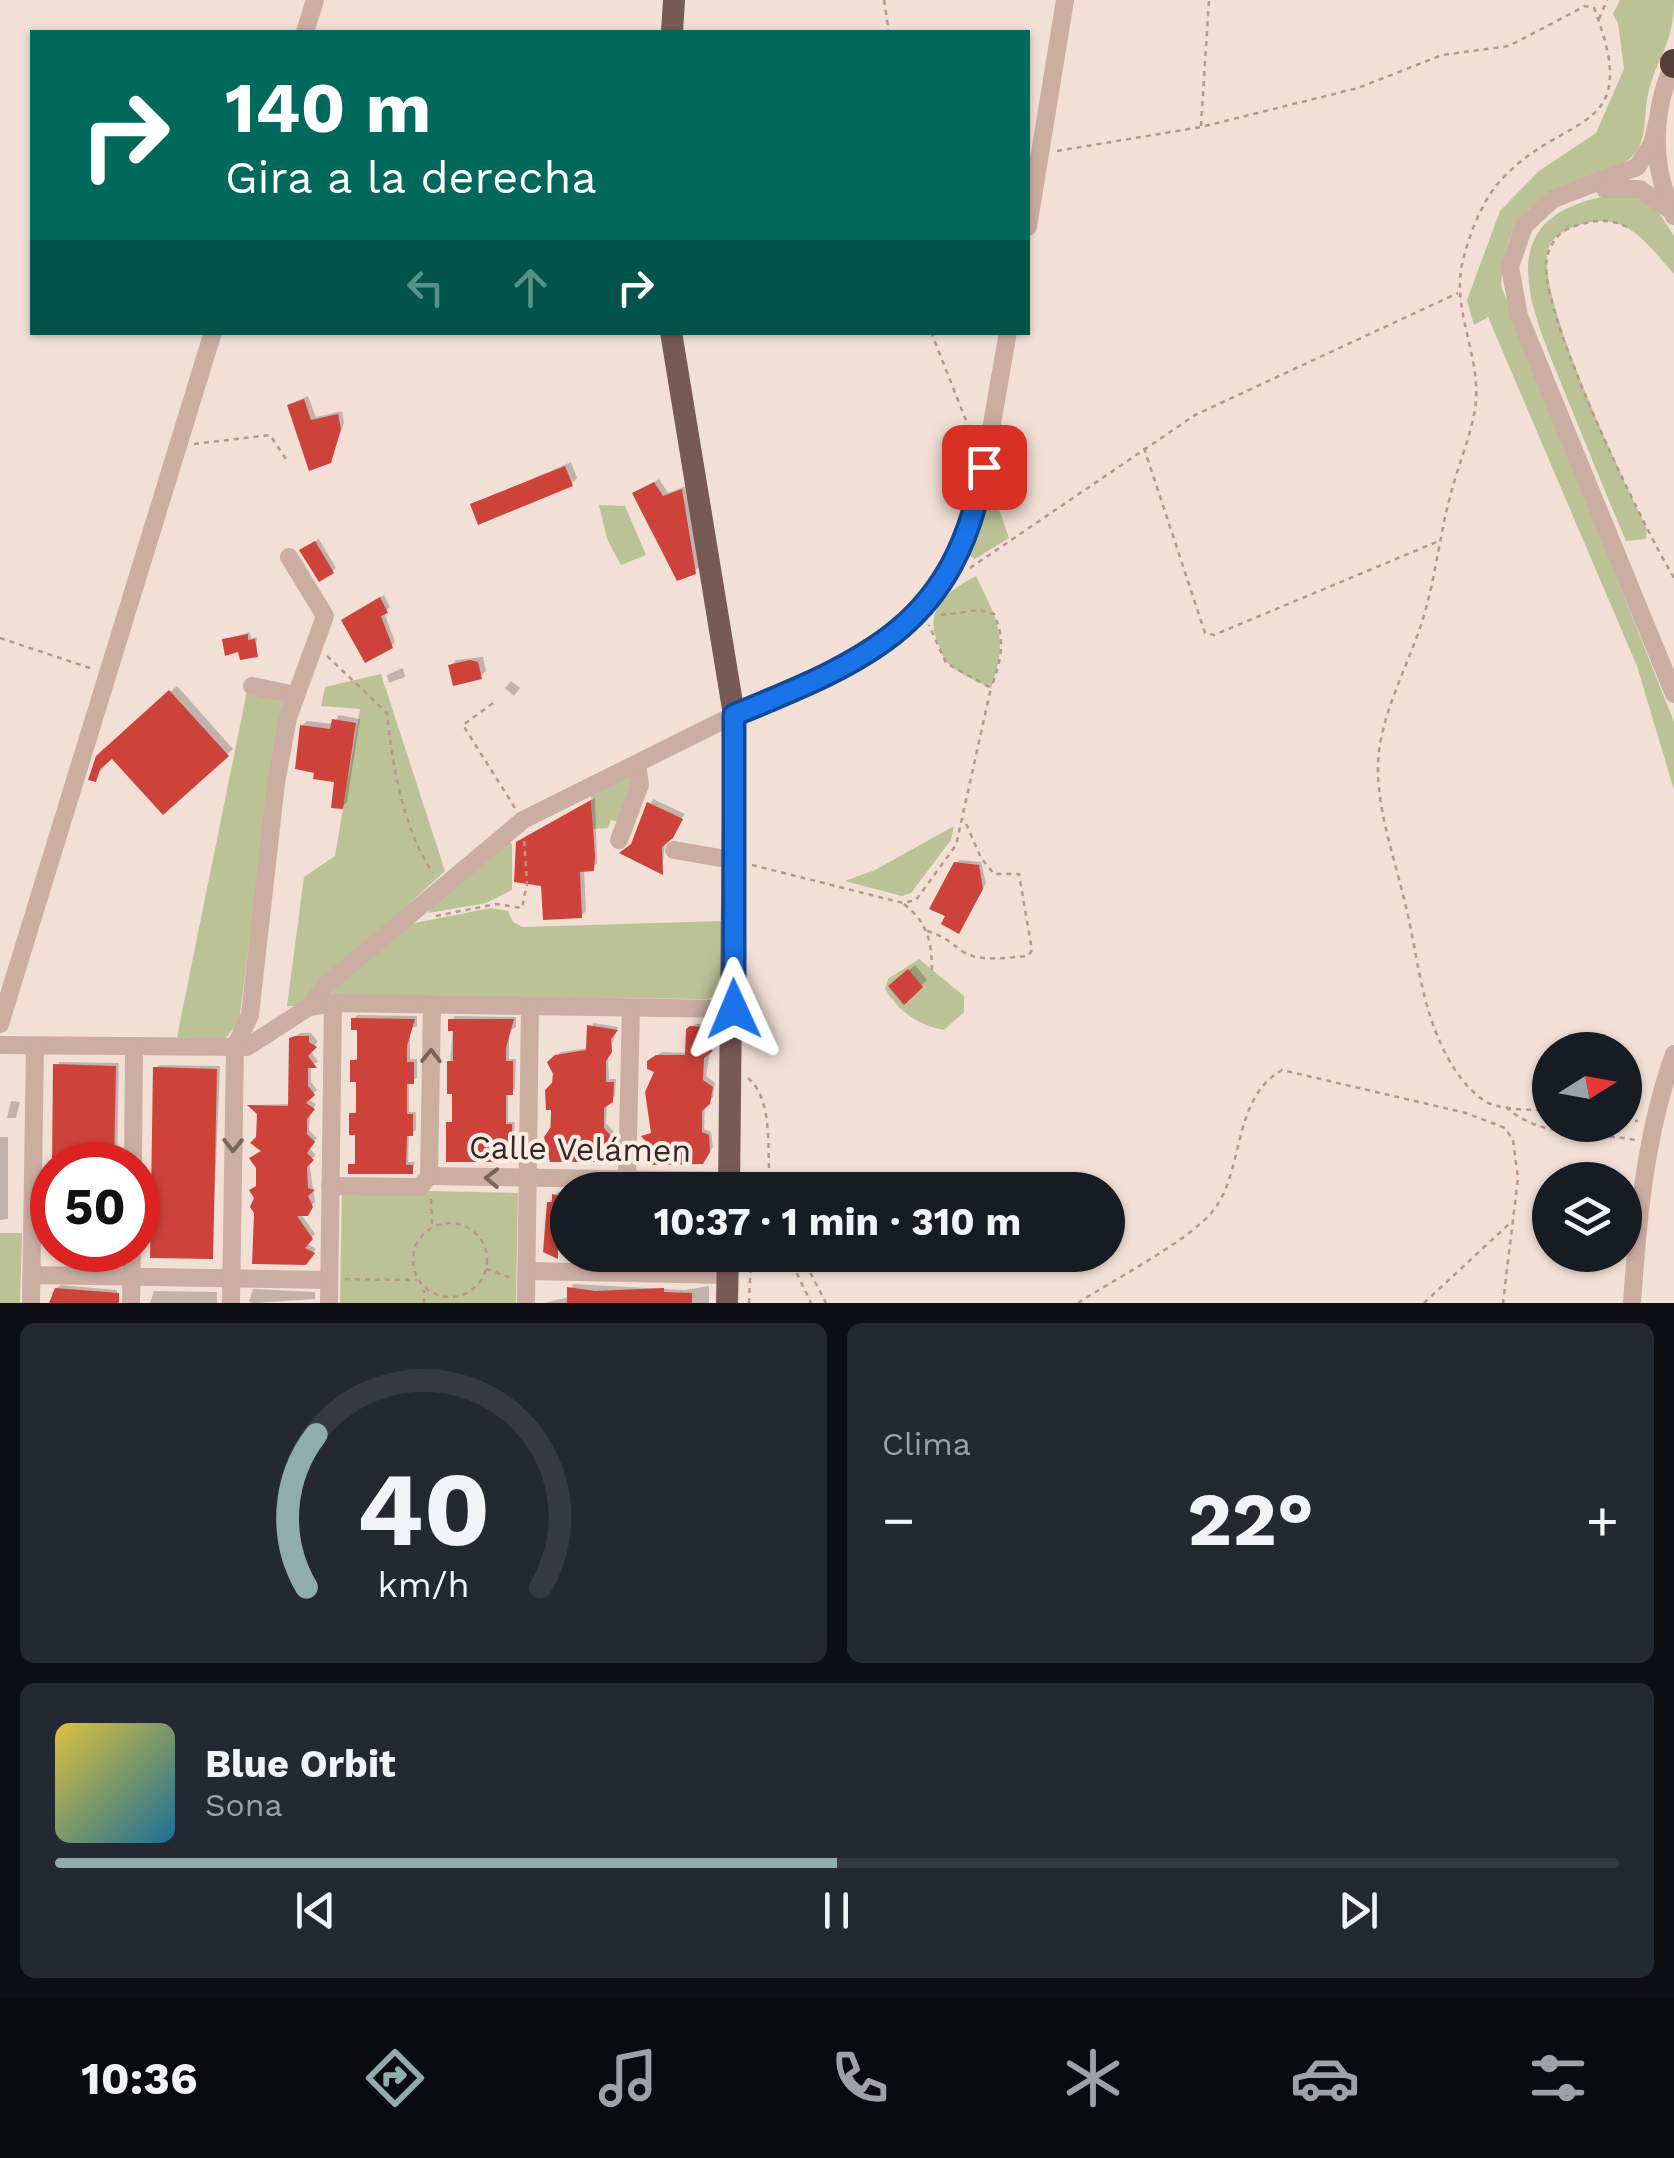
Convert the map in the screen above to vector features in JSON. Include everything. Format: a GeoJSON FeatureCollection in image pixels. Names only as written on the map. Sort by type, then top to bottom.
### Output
{"type":"FeatureCollection","features":[{"type":"Feature","properties":{"kind":"main road"},"geometry":{"type":"LineString","coordinates":[[672,30],[674,0]]}},
{"type":"Feature","properties":{"kind":"main road"},"geometry":{"type":"LineString","coordinates":[[671,335],[734,715],[729,1172]]}},
{"type":"Feature","properties":{"kind":"main road"},"geometry":{"type":"LineString","coordinates":[[727,1303],[728,1272]]}},
{"type":"Feature","properties":{"kind":"street"},"geometry":{"type":"LineString","coordinates":[[306,30],[315,0]]}},
{"type":"Feature","properties":{"kind":"street"},"geometry":{"type":"LineString","coordinates":[[1030,216],[1065,0]]}},
{"type":"Feature","properties":{"kind":"street"},"geometry":{"type":"LineString","coordinates":[[1674,63],[1652,144],[1637,167],[1564,194],[1524,226],[1510,267],[1519,316],[1674,694]]}},
{"type":"Feature","properties":{"kind":"street"},"geometry":{"type":"LineString","coordinates":[[1657,123],[1659,171],[1674,217]]}},
{"type":"Feature","properties":{"kind":"street"},"geometry":{"type":"LineString","coordinates":[[1564,194],[1640,189],[1653,195],[1674,217]]}},
{"type":"Feature","properties":{"kind":"street"},"geometry":{"type":"LineString","coordinates":[[0,1024],[211,335]]}},
{"type":"Feature","properties":{"kind":"street"},"geometry":{"type":"LineString","coordinates":[[0,1045],[247,1048],[309,1007],[326,985],[523,820],[858,657],[920,611],[964,547],[984,467],[1007,335]]}},
{"type":"Feature","properties":{"kind":"street"},"geometry":{"type":"LineString","coordinates":[[231,1303],[235,1047],[250,1015],[276,782],[296,695],[325,616],[289,557]]}},
{"type":"Feature","properties":{"kind":"street"},"geometry":{"type":"LineString","coordinates":[[252,686],[296,695]]}},
{"type":"Feature","properties":{"kind":"street"},"geometry":{"type":"LineString","coordinates":[[619,840],[640,785],[637,764]]}},
{"type":"Feature","properties":{"kind":"street"},"geometry":{"type":"LineString","coordinates":[[674,850],[732,860]]}},
{"type":"Feature","properties":{"kind":"street"},"geometry":{"type":"LineString","coordinates":[[309,1007],[333,1004],[734,1009]]}},
{"type":"Feature","properties":{"kind":"street"},"geometry":{"type":"LineString","coordinates":[[329,1303],[333,1280],[333,1004]]}},
{"type":"Feature","properties":{"kind":"street"},"geometry":{"type":"LineString","coordinates":[[430,1185],[432,1005]]}},
{"type":"Feature","properties":{"kind":"street"},"geometry":{"type":"LineString","coordinates":[[526,1303],[522,1274],[528,1179],[530,1006]]}},
{"type":"Feature","properties":{"kind":"street"},"geometry":{"type":"LineString","coordinates":[[627,1172],[631,1008]]}},
{"type":"Feature","properties":{"kind":"street"},"geometry":{"type":"LineString","coordinates":[[31,1303],[35,1046]]}},
{"type":"Feature","properties":{"kind":"street"},"geometry":{"type":"LineString","coordinates":[[133,1142],[134,1046]]}},
{"type":"Feature","properties":{"kind":"street"},"geometry":{"type":"LineString","coordinates":[[1632,1303],[1639,1196],[1648,1142],[1674,1054]]}},
{"type":"Feature","properties":{"kind":"street","name":"Calle Velámen"},"geometry":{"type":"LineString","coordinates":[[330,1186],[420,1187],[550,1179]]}},
{"type":"Feature","properties":{"kind":"street"},"geometry":{"type":"LineString","coordinates":[[131,1303],[132,1272]]}},
{"type":"Feature","properties":{"kind":"street"},"geometry":{"type":"LineString","coordinates":[[522,1274],[568,1272]]}},
{"type":"Feature","properties":{"kind":"street"},"geometry":{"type":"LineString","coordinates":[[32,1275],[333,1280]]}},
{"type":"Feature","properties":{"kind":"path"},"geometry":{"type":"LineString","coordinates":[[884,0],[889,30]]}},
{"type":"Feature","properties":{"kind":"path"},"geometry":{"type":"LineString","coordinates":[[1201,127],[1210,0]]}},
{"type":"Feature","properties":{"kind":"path"},"geometry":{"type":"LineString","coordinates":[[1598,20],[1607,0]]}},
{"type":"Feature","properties":{"kind":"path"},"geometry":{"type":"LineString","coordinates":[[1041,154],[1201,127],[1358,88],[1442,55],[1509,46],[1585,6],[1594,8],[1609,46],[1612,74],[1604,101],[1584,125],[1502,178],[1473,229],[1459,293],[1478,374],[1475,411],[1430,596],[1386,716],[1378,755],[1381,800],[1426,1004],[1442,1047],[1463,1080],[1486,1102],[1532,1109]]}},
{"type":"Feature","properties":{"kind":"path"},"geometry":{"type":"LineString","coordinates":[[1627,227],[1596,220],[1568,228],[1550,244],[1546,268],[1558,317],[1588,396],[1652,542],[1674,578]]}},
{"type":"Feature","properties":{"kind":"path"},"geometry":{"type":"LineString","coordinates":[[950,571],[982,563],[1194,415],[1459,293]]}},
{"type":"Feature","properties":{"kind":"path"},"geometry":{"type":"LineString","coordinates":[[932,335],[984,467]]}},
{"type":"Feature","properties":{"kind":"path"},"geometry":{"type":"LineString","coordinates":[[178,446],[270,436],[286,459]]}},
{"type":"Feature","properties":{"kind":"path"},"geometry":{"type":"LineString","coordinates":[[1144,447],[1206,633],[1214,635],[1442,540]]}},
{"type":"Feature","properties":{"kind":"path"},"geometry":{"type":"LineString","coordinates":[[903,903],[916,900],[956,845],[1003,633],[994,614],[980,610],[932,616],[920,611]]}},
{"type":"Feature","properties":{"kind":"path"},"geometry":{"type":"LineString","coordinates":[[920,611],[946,663],[992,688]]}},
{"type":"Feature","properties":{"kind":"path"},"geometry":{"type":"LineString","coordinates":[[0,638],[108,674]]}},
{"type":"Feature","properties":{"kind":"path"},"geometry":{"type":"LineString","coordinates":[[314,646],[387,712],[390,764],[418,847],[442,887]]}},
{"type":"Feature","properties":{"kind":"path"},"geometry":{"type":"LineString","coordinates":[[405,917],[451,916],[496,904],[522,908],[528,884],[523,820],[462,725],[493,703]]}},
{"type":"Feature","properties":{"kind":"path"},"geometry":{"type":"LineString","coordinates":[[927,931],[950,938],[960,950],[974,957],[1028,956],[1032,950],[1019,874],[994,874],[981,858],[963,818]]}},
{"type":"Feature","properties":{"kind":"path"},"geometry":{"type":"LineString","coordinates":[[732,860],[903,903],[920,916],[932,941],[932,976]]}},
{"type":"Feature","properties":{"kind":"path"},"geometry":{"type":"LineString","coordinates":[[1078,1303],[1214,1210],[1251,1107],[1270,1077],[1282,1070],[1447,1108],[1504,1128],[1513,1140],[1517,1166],[1503,1303]]}},
{"type":"Feature","properties":{"kind":"path"},"geometry":{"type":"LineString","coordinates":[[732,1076],[748,1078],[760,1088],[769,1172]]}},
{"type":"Feature","properties":{"kind":"path"},"geometry":{"type":"LineString","coordinates":[[1505,1106],[1521,1121],[1539,1128],[1648,1142]]}},
{"type":"Feature","properties":{"kind":"path"},"geometry":{"type":"LineString","coordinates":[[430,1185],[432,1228]]}},
{"type":"Feature","properties":{"kind":"path"},"geometry":{"type":"LineString","coordinates":[[1424,1303],[1511,1222]]}},
{"type":"Feature","properties":{"kind":"path"},"geometry":{"type":"LineString","coordinates":[[446,1224],[472,1231],[486,1255],[486,1269],[481,1280],[461,1296],[436,1295],[418,1280],[414,1250],[432,1228],[446,1224]]}},
{"type":"Feature","properties":{"kind":"path"},"geometry":{"type":"LineString","coordinates":[[486,1269],[522,1274]]}},
{"type":"Feature","properties":{"kind":"path"},"geometry":{"type":"LineString","coordinates":[[749,1303],[750,1272]]}},
{"type":"Feature","properties":{"kind":"path"},"geometry":{"type":"LineString","coordinates":[[796,1272],[812,1303]]}},
{"type":"Feature","properties":{"kind":"path"},"geometry":{"type":"LineString","coordinates":[[810,1272],[826,1303]]}},
{"type":"Feature","properties":{"kind":"path"},"geometry":{"type":"LineString","coordinates":[[333,1280],[418,1280]]}},
{"type":"Feature","properties":{"kind":"path"},"geometry":{"type":"LineString","coordinates":[[424,1287],[424,1303]]}},
{"type":"Feature","properties":{"kind":"green space"},"geometry":{"type":"Polygon","coordinates":[[[1620,0],[1674,0],[1668,39],[1648,94],[1638,149],[1624,163],[1549,194],[1523,215],[1508,244],[1501,286],[1674,722],[1674,790],[1637,666],[1488,317],[1474,325],[1467,300],[1500,211],[1539,171],[1596,133],[1624,69],[1618,23],[1613,14],[1620,0]]]}},
{"type":"Feature","properties":{"kind":"green space"},"geometry":{"type":"Polygon","coordinates":[[[1624,193],[1652,202],[1674,236],[1674,274],[1635,233],[1612,222],[1598,221],[1573,227],[1556,237],[1550,244],[1547,266],[1565,340],[1582,385],[1647,530],[1646,539],[1626,541],[1539,325],[1530,294],[1528,265],[1534,240],[1551,219],[1580,203],[1624,193]]]}},
{"type":"Feature","properties":{"kind":"green space"},"geometry":{"type":"Polygon","coordinates":[[[986,492],[994,495],[1009,538],[975,559],[969,555],[986,492]]]}},
{"type":"Feature","properties":{"kind":"green space"},"geometry":{"type":"Polygon","coordinates":[[[599,505],[625,506],[646,555],[621,565],[607,539],[599,505]]]}},
{"type":"Feature","properties":{"kind":"green space"},"geometry":{"type":"Polygon","coordinates":[[[976,576],[999,630],[999,655],[991,688],[947,662],[934,631],[941,602],[976,576]]]}},
{"type":"Feature","properties":{"kind":"green space"},"geometry":{"type":"Polygon","coordinates":[[[381,674],[445,871],[296,1006],[287,1006],[304,877],[335,856],[360,709],[321,706],[325,687],[381,674]]]}},
{"type":"Feature","properties":{"kind":"green space"},"geometry":{"type":"Polygon","coordinates":[[[247,691],[286,700],[271,777],[239,1022],[224,1040],[177,1037],[247,691]]]}},
{"type":"Feature","properties":{"kind":"green space"},"geometry":{"type":"Polygon","coordinates":[[[632,777],[633,784],[620,822],[611,820],[608,828],[593,829],[591,793],[632,777]]]}},
{"type":"Feature","properties":{"kind":"green space"},"geometry":{"type":"Polygon","coordinates":[[[954,826],[951,840],[911,893],[902,896],[845,881],[875,870],[954,826]]]}},
{"type":"Feature","properties":{"kind":"green space"},"geometry":{"type":"Polygon","coordinates":[[[508,840],[512,844],[512,890],[486,903],[429,913],[428,905],[508,840]]]}},
{"type":"Feature","properties":{"kind":"green space"},"geometry":{"type":"Polygon","coordinates":[[[491,908],[508,911],[513,922],[522,927],[724,921],[727,994],[706,999],[331,996],[332,988],[409,924],[491,908]]]}},
{"type":"Feature","properties":{"kind":"green space"},"geometry":{"type":"Polygon","coordinates":[[[919,959],[964,996],[964,1012],[944,1030],[910,1016],[885,989],[888,979],[919,959]]]}},
{"type":"Feature","properties":{"kind":"green space"},"geometry":{"type":"Polygon","coordinates":[[[342,1189],[518,1193],[516,1303],[340,1303],[342,1189]]]}},
{"type":"Feature","properties":{"kind":"green space"},"geometry":{"type":"Polygon","coordinates":[[[0,1233],[22,1233],[20,1303],[0,1303],[0,1233]]]}},
{"type":"Feature","properties":{"kind":"building"},"geometry":{"type":"Polygon","coordinates":[[[304,399],[311,420],[338,414],[341,429],[331,463],[309,471],[287,405],[304,399]]]}},
{"type":"Feature","properties":{"kind":"building"},"geometry":{"type":"Polygon","coordinates":[[[565,466],[573,486],[478,525],[470,504],[565,466]]]}},
{"type":"Feature","properties":{"kind":"building"},"geometry":{"type":"Polygon","coordinates":[[[654,482],[663,496],[682,489],[696,574],[677,581],[632,493],[654,482]]]}},
{"type":"Feature","properties":{"kind":"building"},"geometry":{"type":"Polygon","coordinates":[[[315,541],[334,573],[319,582],[299,550],[315,541]]]}},
{"type":"Feature","properties":{"kind":"building"},"geometry":{"type":"Polygon","coordinates":[[[380,597],[388,613],[381,616],[393,648],[365,663],[341,620],[380,597]]]}},
{"type":"Feature","properties":{"kind":"building"},"geometry":{"type":"Polygon","coordinates":[[[248,634],[248,640],[255,639],[258,657],[240,660],[238,652],[225,656],[222,639],[248,634]]]}},
{"type":"Feature","properties":{"kind":"building"},"geometry":{"type":"Polygon","coordinates":[[[478,662],[482,679],[453,686],[448,665],[478,662]]]}},
{"type":"Feature","properties":{"kind":"building"},"geometry":{"type":"Polygon","coordinates":[[[169,690],[229,756],[163,815],[112,759],[100,769],[96,782],[88,780],[96,756],[169,690]]]}},
{"type":"Feature","properties":{"kind":"building"},"geometry":{"type":"Polygon","coordinates":[[[332,719],[356,723],[343,809],[331,808],[334,782],[313,779],[314,773],[295,769],[300,725],[330,729],[332,719]]]}},
{"type":"Feature","properties":{"kind":"building"},"geometry":{"type":"Polygon","coordinates":[[[591,800],[594,871],[580,872],[582,918],[543,920],[541,886],[514,882],[516,842],[591,800]]]}},
{"type":"Feature","properties":{"kind":"building"},"geometry":{"type":"Polygon","coordinates":[[[647,802],[683,819],[673,838],[662,847],[663,875],[619,853],[631,844],[647,802]]]}},
{"type":"Feature","properties":{"kind":"building"},"geometry":{"type":"Polygon","coordinates":[[[954,862],[979,865],[983,889],[959,934],[941,924],[945,916],[929,909],[954,862]]]}},
{"type":"Feature","properties":{"kind":"building"},"geometry":{"type":"Polygon","coordinates":[[[908,969],[923,987],[904,1005],[888,986],[908,969]]]}},
{"type":"Feature","properties":{"kind":"building"},"geometry":{"type":"Polygon","coordinates":[[[351,1018],[415,1019],[407,1046],[407,1062],[414,1062],[414,1084],[407,1084],[407,1114],[413,1114],[413,1136],[407,1136],[406,1165],[413,1165],[413,1174],[348,1174],[348,1164],[355,1164],[355,1135],[349,1135],[349,1113],[356,1113],[356,1082],[350,1082],[350,1060],[357,1060],[357,1030],[351,1030],[351,1018]]]}},
{"type":"Feature","properties":{"kind":"building"},"geometry":{"type":"Polygon","coordinates":[[[448,1019],[514,1019],[506,1048],[506,1061],[513,1061],[513,1095],[506,1095],[506,1124],[512,1124],[512,1162],[446,1162],[446,1122],[452,1122],[447,1061],[453,1061],[453,1031],[448,1031],[448,1019]]]}},
{"type":"Feature","properties":{"kind":"building"},"geometry":{"type":"Polygon","coordinates":[[[587,1025],[618,1030],[611,1039],[612,1052],[606,1061],[606,1082],[614,1082],[613,1102],[604,1108],[604,1128],[613,1138],[606,1144],[610,1153],[604,1162],[550,1162],[544,1137],[551,1127],[551,1110],[546,1110],[545,1090],[552,1083],[553,1074],[547,1062],[555,1055],[586,1050],[587,1025]]]}},
{"type":"Feature","properties":{"kind":"building"},"geometry":{"type":"Polygon","coordinates":[[[704,1027],[711,1034],[708,1047],[713,1051],[704,1058],[703,1080],[713,1087],[710,1104],[702,1111],[702,1132],[709,1135],[710,1152],[703,1164],[651,1165],[644,1155],[649,1145],[641,1136],[651,1133],[645,1092],[654,1072],[647,1069],[647,1061],[656,1055],[685,1055],[686,1029],[704,1027]]]}},
{"type":"Feature","properties":{"kind":"building"},"geometry":{"type":"Polygon","coordinates":[[[309,1036],[309,1042],[317,1047],[308,1056],[317,1068],[308,1068],[308,1086],[315,1095],[306,1103],[315,1109],[307,1119],[307,1134],[315,1142],[307,1153],[314,1160],[307,1167],[308,1188],[315,1190],[308,1196],[313,1207],[308,1216],[297,1216],[313,1239],[305,1248],[315,1253],[306,1265],[252,1264],[254,1213],[250,1207],[254,1198],[249,1190],[256,1186],[256,1168],[249,1158],[261,1151],[250,1143],[256,1137],[257,1114],[247,1105],[288,1106],[289,1038],[309,1036]]]}},
{"type":"Feature","properties":{"kind":"building"},"geometry":{"type":"Polygon","coordinates":[[[53,1064],[116,1066],[114,1142],[52,1142],[53,1064]]]}},
{"type":"Feature","properties":{"kind":"building"},"geometry":{"type":"Polygon","coordinates":[[[153,1067],[217,1069],[213,1259],[160,1258],[160,1142],[152,1142],[153,1067]]]}},
{"type":"Feature","properties":{"kind":"building"},"geometry":{"type":"Polygon","coordinates":[[[550,1202],[550,1255],[543,1252],[550,1202]]]}},
{"type":"Feature","properties":{"kind":"building"},"geometry":{"type":"Polygon","coordinates":[[[567,1287],[595,1291],[664,1288],[664,1292],[692,1293],[692,1303],[567,1303],[567,1287]]]}},
{"type":"Feature","properties":{"kind":"building"},"geometry":{"type":"Polygon","coordinates":[[[55,1288],[119,1293],[119,1303],[49,1303],[55,1288]]]}},
{"type":"Feature","properties":{"kind":"route"},"geometry":{"type":"LineString","coordinates":[[734,1009],[734,715],[799,689],[908,624],[937,594],[964,547],[984,467]]}}]}
